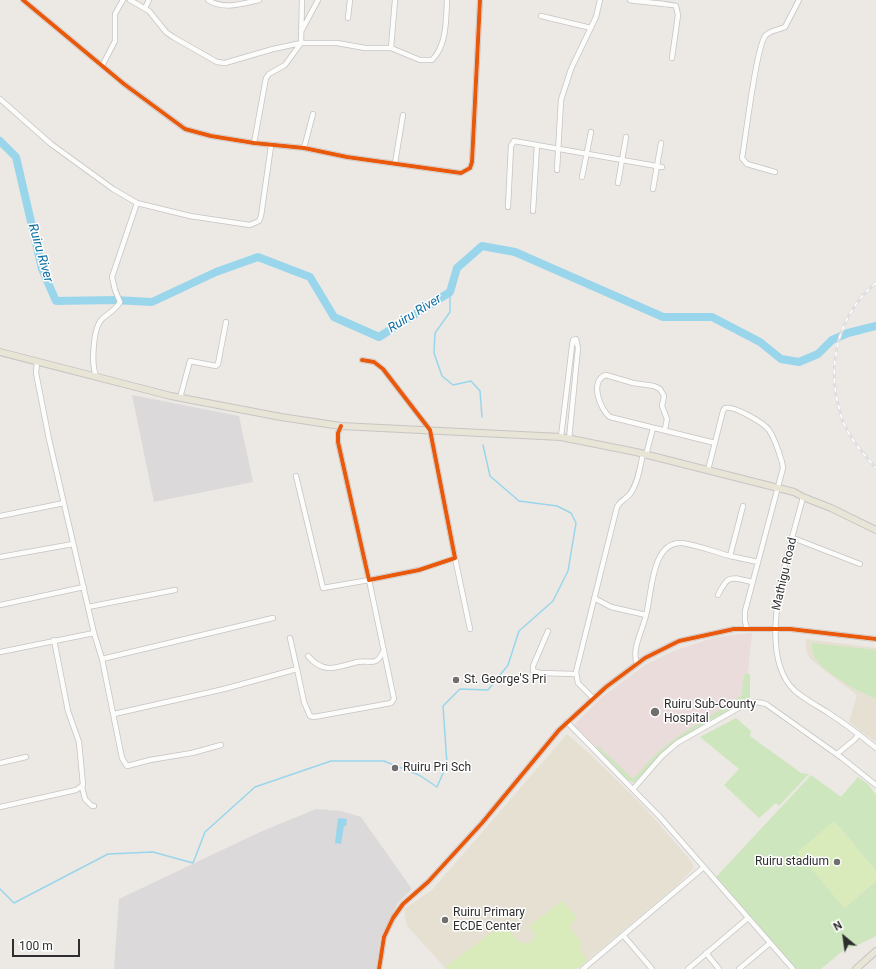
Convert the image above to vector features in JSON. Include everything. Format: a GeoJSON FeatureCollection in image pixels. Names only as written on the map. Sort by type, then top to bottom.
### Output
{"type":"FeatureCollection","features":[{"type":"Feature","properties":{"kind":"main road"},"geometry":{"type":"LineString","coordinates":[[0,352],[180,398],[281,418],[341,426],[561,437],[708,470],[794,492],[803,498],[831,508],[876,530]]}},
{"type":"Feature","properties":{"kind":"main road"},"geometry":{"type":"LineString","coordinates":[[856,969],[876,952]]}},
{"type":"Feature","properties":{"kind":"street"},"geometry":{"type":"LineString","coordinates":[[23,0],[102,66],[171,120],[185,129],[211,136],[271,146],[304,148],[347,157],[456,173],[466,172],[470,168],[472,154],[480,0]]}},
{"type":"Feature","properties":{"kind":"street"},"geometry":{"type":"LineString","coordinates":[[102,66],[115,41],[115,14],[123,0]]}},
{"type":"Feature","properties":{"kind":"street"},"geometry":{"type":"LineString","coordinates":[[130,0],[145,8],[173,37],[217,62],[225,63],[273,48],[301,43],[338,43],[365,48],[391,48],[420,60],[432,60],[437,56],[443,40],[447,0]]}},
{"type":"Feature","properties":{"kind":"street"},"geometry":{"type":"LineString","coordinates":[[145,8],[149,0]]}},
{"type":"Feature","properties":{"kind":"street"},"geometry":{"type":"LineString","coordinates":[[209,0],[219,5],[230,6],[259,0]]}},
{"type":"Feature","properties":{"kind":"street"},"geometry":{"type":"LineString","coordinates":[[254,143],[266,78],[269,74],[285,66],[301,43],[302,0]]}},
{"type":"Feature","properties":{"kind":"street"},"geometry":{"type":"LineString","coordinates":[[301,32],[318,0]]}},
{"type":"Feature","properties":{"kind":"street"},"geometry":{"type":"LineString","coordinates":[[348,18],[350,0]]}},
{"type":"Feature","properties":{"kind":"street"},"geometry":{"type":"LineString","coordinates":[[391,48],[395,0]]}},
{"type":"Feature","properties":{"kind":"street"},"geometry":{"type":"LineString","coordinates":[[557,170],[561,100],[579,49],[591,28],[600,0]]}},
{"type":"Feature","properties":{"kind":"street"},"geometry":{"type":"LineString","coordinates":[[630,0],[650,4],[673,3],[676,6],[678,15],[672,58]]}},
{"type":"Feature","properties":{"kind":"street"},"geometry":{"type":"LineString","coordinates":[[775,172],[747,164],[742,158],[763,39],[768,33],[785,27],[799,0]]}},
{"type":"Feature","properties":{"kind":"street"},"geometry":{"type":"LineString","coordinates":[[541,16],[591,28]]}},
{"type":"Feature","properties":{"kind":"street"},"geometry":{"type":"LineString","coordinates":[[0,99],[51,144],[113,189],[137,203],[197,218],[250,225],[255,223],[261,216],[271,146]]}},
{"type":"Feature","properties":{"kind":"street"},"geometry":{"type":"LineString","coordinates":[[304,148],[313,114]]}},
{"type":"Feature","properties":{"kind":"street"},"geometry":{"type":"LineString","coordinates":[[395,163],[403,115]]}},
{"type":"Feature","properties":{"kind":"street"},"geometry":{"type":"LineString","coordinates":[[582,177],[591,132]]}},
{"type":"Feature","properties":{"kind":"street"},"geometry":{"type":"LineString","coordinates":[[618,183],[626,137]]}},
{"type":"Feature","properties":{"kind":"street"},"geometry":{"type":"LineString","coordinates":[[508,207],[512,143],[518,141],[660,166]]}},
{"type":"Feature","properties":{"kind":"street"},"geometry":{"type":"LineString","coordinates":[[653,189],[660,166],[661,144]]}},
{"type":"Feature","properties":{"kind":"street"},"geometry":{"type":"LineString","coordinates":[[534,212],[537,145]]}},
{"type":"Feature","properties":{"kind":"street"},"geometry":{"type":"LineString","coordinates":[[96,376],[94,368],[96,329],[101,320],[118,306],[120,300],[115,290],[112,277],[137,203]]}},
{"type":"Feature","properties":{"kind":"street"},"geometry":{"type":"LineString","coordinates":[[180,398],[190,362],[216,366],[218,364],[226,322]]}},
{"type":"Feature","properties":{"kind":"street"},"geometry":{"type":"LineString","coordinates":[[561,437],[572,342],[576,339],[578,348],[569,439]]}},
{"type":"Feature","properties":{"kind":"street"},"geometry":{"type":"LineString","coordinates":[[362,360],[374,362],[383,369],[430,430],[470,629]]}},
{"type":"Feature","properties":{"kind":"street"},"geometry":{"type":"LineString","coordinates":[[37,361],[38,380],[64,503],[94,633],[102,659],[122,758],[127,766],[150,760],[192,753],[221,745]]}},
{"type":"Feature","properties":{"kind":"street"},"geometry":{"type":"LineString","coordinates":[[664,429],[667,419],[662,406],[664,396],[660,389],[654,386],[603,376],[599,382],[598,397],[600,405],[606,414],[620,421],[664,429],[674,434],[715,442]]}},
{"type":"Feature","properties":{"kind":"street"},"geometry":{"type":"LineString","coordinates":[[708,470],[723,411],[728,407],[737,410],[768,428],[782,462],[783,468],[744,617],[748,629]]}},
{"type":"Feature","properties":{"kind":"street"},"geometry":{"type":"LineString","coordinates":[[564,412],[571,413]]}},
{"type":"Feature","properties":{"kind":"street"},"geometry":{"type":"LineString","coordinates":[[290,638],[310,716],[314,717],[390,703],[394,699],[338,442],[338,432],[341,426]]}},
{"type":"Feature","properties":{"kind":"street"},"geometry":{"type":"LineString","coordinates":[[593,698],[578,683],[576,674],[616,507],[626,498],[633,488],[653,428]]}},
{"type":"Feature","properties":{"kind":"street"},"geometry":{"type":"LineString","coordinates":[[296,476],[323,588],[418,570],[455,558]]}},
{"type":"Feature","properties":{"kind":"street","name":"Mathigu Road"},"geometry":{"type":"LineString","coordinates":[[803,498],[776,612],[775,630],[779,664],[787,681],[804,698],[859,734],[876,748]]}},
{"type":"Feature","properties":{"kind":"street"},"geometry":{"type":"LineString","coordinates":[[0,516],[64,503]]}},
{"type":"Feature","properties":{"kind":"street"},"geometry":{"type":"LineString","coordinates":[[730,556],[744,506]]}},
{"type":"Feature","properties":{"kind":"street"},"geometry":{"type":"LineString","coordinates":[[793,538],[860,564]]}},
{"type":"Feature","properties":{"kind":"street"},"geometry":{"type":"LineString","coordinates":[[0,558],[74,544]]}},
{"type":"Feature","properties":{"kind":"street"},"geometry":{"type":"LineString","coordinates":[[637,664],[635,656],[636,649],[646,615],[657,559],[667,548],[682,544],[758,562]]}},
{"type":"Feature","properties":{"kind":"street"},"geometry":{"type":"LineString","coordinates":[[718,595],[724,581],[732,577],[752,582]]}},
{"type":"Feature","properties":{"kind":"street"},"geometry":{"type":"LineString","coordinates":[[0,605],[84,587]]}},
{"type":"Feature","properties":{"kind":"street"},"geometry":{"type":"LineString","coordinates":[[88,607],[175,590]]}},
{"type":"Feature","properties":{"kind":"street"},"geometry":{"type":"LineString","coordinates":[[594,598],[611,607],[646,615]]}},
{"type":"Feature","properties":{"kind":"street"},"geometry":{"type":"LineString","coordinates":[[102,659],[274,618]]}},
{"type":"Feature","properties":{"kind":"street"},"geometry":{"type":"LineString","coordinates":[[379,969],[382,944],[398,910],[428,882],[482,823],[550,739],[593,698],[637,664],[662,648],[679,641],[719,631],[790,629],[876,639]]}},
{"type":"Feature","properties":{"kind":"street"},"geometry":{"type":"LineString","coordinates":[[548,631],[533,666],[533,671],[540,673],[576,674]]}},
{"type":"Feature","properties":{"kind":"street"},"geometry":{"type":"LineString","coordinates":[[0,652],[94,633]]}},
{"type":"Feature","properties":{"kind":"street"},"geometry":{"type":"LineString","coordinates":[[54,640],[68,711],[79,742],[80,765],[84,782],[82,787],[85,799],[92,806],[94,806]]}},
{"type":"Feature","properties":{"kind":"street"},"geometry":{"type":"LineString","coordinates":[[308,656],[313,662],[327,668],[336,669],[358,662],[378,661],[384,652]]}},
{"type":"Feature","properties":{"kind":"street"},"geometry":{"type":"LineString","coordinates":[[114,714],[224,689],[297,669]]}},
{"type":"Feature","properties":{"kind":"street"},"geometry":{"type":"LineString","coordinates":[[634,788],[662,756],[677,743],[714,721],[751,702],[766,704],[837,754],[876,785]]}},
{"type":"Feature","properties":{"kind":"street"},"geometry":{"type":"LineString","coordinates":[[567,722],[634,788],[793,969]]}},
{"type":"Feature","properties":{"kind":"street"},"geometry":{"type":"LineString","coordinates":[[837,754],[859,734]]}},
{"type":"Feature","properties":{"kind":"street"},"geometry":{"type":"LineString","coordinates":[[0,763],[26,757]]}},
{"type":"Feature","properties":{"kind":"street"},"geometry":{"type":"LineString","coordinates":[[0,806],[76,790],[82,787]]}},
{"type":"Feature","properties":{"kind":"street"},"geometry":{"type":"LineString","coordinates":[[583,969],[704,867]]}},
{"type":"Feature","properties":{"kind":"street"},"geometry":{"type":"LineString","coordinates":[[688,969],[748,918]]}},
{"type":"Feature","properties":{"kind":"street"},"geometry":{"type":"LineString","coordinates":[[624,935],[652,969]]}},
{"type":"Feature","properties":{"kind":"street"},"geometry":{"type":"LineString","coordinates":[[739,969],[770,943]]}},
{"type":"Feature","properties":{"kind":"street"},"geometry":{"type":"LineString","coordinates":[[706,953],[720,969]]}},
{"type":"Feature","properties":{"kind":"street"},"geometry":{"type":"LineString","coordinates":[[784,969],[789,964]]}},
{"type":"Feature","properties":{"kind":"shaded area"},"geometry":{"type":"Polygon","coordinates":[[[132,395],[239,416],[253,482],[154,502],[132,395]]]}},
{"type":"Feature","properties":{"kind":"shaded area","name":"Ruiru Sub-County Hospital"},"geometry":{"type":"Polygon","coordinates":[[[752,633],[745,698],[666,748],[632,781],[574,725],[601,698],[645,665],[671,652],[716,637],[752,633]]]}},
{"type":"Feature","properties":{"kind":"shaded area"},"geometry":{"type":"Polygon","coordinates":[[[806,639],[876,648],[876,742],[849,722],[857,695],[810,659],[806,650],[806,639]]]}},
{"type":"Feature","properties":{"kind":"shaded area"},"geometry":{"type":"Polygon","coordinates":[[[567,734],[590,754],[646,809],[691,861],[694,868],[675,887],[577,969],[446,969],[407,926],[404,909],[432,890],[567,734]]]}},
{"type":"Feature","properties":{"kind":"shaded area"},"geometry":{"type":"Polygon","coordinates":[[[316,809],[341,811],[361,817],[412,889],[398,903],[380,939],[376,969],[114,969],[119,899],[260,832],[316,809]]]}},
{"type":"Feature","properties":{"kind":"green space"},"geometry":{"type":"Polygon","coordinates":[[[812,643],[876,650],[876,699],[858,691],[828,672],[816,659],[812,651],[812,643]]]}},
{"type":"Feature","properties":{"kind":"green space"},"geometry":{"type":"Polygon","coordinates":[[[748,673],[750,675],[750,698],[702,725],[665,750],[634,783],[628,780],[596,747],[597,745],[633,779],[658,752],[677,737],[741,696],[744,675],[748,673]]]}},
{"type":"Feature","properties":{"kind":"green space"},"geometry":{"type":"Polygon","coordinates":[[[736,718],[751,731],[750,736],[801,773],[809,774],[779,806],[776,803],[759,818],[724,785],[739,769],[700,737],[736,718]]]}},
{"type":"Feature","properties":{"kind":"green space"},"geometry":{"type":"Polygon","coordinates":[[[811,775],[841,797],[858,777],[868,784],[876,795],[876,871],[834,821],[844,908],[876,881],[876,936],[858,945],[845,949],[821,969],[796,969],[716,877],[811,775]]]}},
{"type":"Feature","properties":{"kind":"green space","name":"Ruiru stadium"},"geometry":{"type":"Polygon","coordinates":[[[834,821],[876,871],[876,881],[844,908],[797,852],[834,821]]]}},
{"type":"Feature","properties":{"kind":"green space"},"geometry":{"type":"Polygon","coordinates":[[[562,901],[577,917],[569,927],[582,943],[579,949],[588,960],[577,969],[446,969],[445,967],[492,932],[508,929],[520,943],[529,943],[536,936],[529,926],[562,901]]]}},
{"type":"Feature","properties":{"kind":"water"},"geometry":{"type":"Polygon","coordinates":[[[338,818],[347,819],[346,826],[344,826],[341,844],[335,843],[338,818]]]}},
{"type":"Feature","properties":{"kind":"waterway","name":"Ruiru River"},"geometry":{"type":"LineString","coordinates":[[0,141],[16,157],[42,269],[56,301],[115,300],[152,302],[216,272],[258,257],[310,277],[334,317],[379,337],[450,292],[457,268],[482,246],[515,252],[663,317],[712,317],[760,342],[781,359],[799,362],[818,354],[832,340],[848,333],[876,326]]}},
{"type":"Feature","properties":{"kind":"waterway"},"geometry":{"type":"LineString","coordinates":[[450,292],[450,312],[435,333],[434,353],[442,376],[453,385],[471,381],[480,391],[482,417]]}},
{"type":"Feature","properties":{"kind":"waterway"},"geometry":{"type":"LineString","coordinates":[[0,889],[14,903],[108,854],[153,852],[193,863],[205,832],[255,787],[331,761],[384,761],[419,775],[437,787],[447,764],[443,706],[460,689],[488,690],[508,665],[519,631],[553,601],[568,571],[576,523],[571,513],[557,506],[519,501],[490,476],[483,445]]}},
{"type":"Feature","properties":{"kind":"railway"},"geometry":{"type":"LineString","coordinates":[[876,283],[853,308],[845,323],[839,338],[834,371],[835,387],[843,422],[854,442],[876,468]]}},
{"type":"Feature","properties":{"kind":"cycle path"},"geometry":{"type":"LineString","coordinates":[[23,0],[124,84],[185,129],[211,136],[254,143],[304,148],[347,157],[461,173],[470,168],[472,162],[480,0]]}},
{"type":"Feature","properties":{"kind":"cycle path"},"geometry":{"type":"LineString","coordinates":[[341,426],[338,433],[338,442],[369,580],[419,570],[455,558],[430,430],[383,369],[374,362],[362,360]]}},
{"type":"Feature","properties":{"kind":"cycle path"},"geometry":{"type":"LineString","coordinates":[[379,969],[384,937],[393,918],[403,904],[428,882],[482,823],[559,730],[606,687],[645,658],[679,641],[734,629],[790,629],[876,639]]}},
{"type":"Feature","properties":{"kind":"place","name":"St. George'S Pri"},"geometry":{"type":"Point","coordinates":[456,680]}},
{"type":"Feature","properties":{"kind":"place","name":"Ruiru Sub-County Hospital"},"geometry":{"type":"Point","coordinates":[655,712]}},
{"type":"Feature","properties":{"kind":"place","name":"Ruiru Pri Sch"},"geometry":{"type":"Point","coordinates":[395,768]}},
{"type":"Feature","properties":{"kind":"place","name":"Ruiru stadium"},"geometry":{"type":"Point","coordinates":[837,862]}},
{"type":"Feature","properties":{"kind":"place","name":"Ruiru Primary ECDE Center"},"geometry":{"type":"Point","coordinates":[445,920]}}]}
